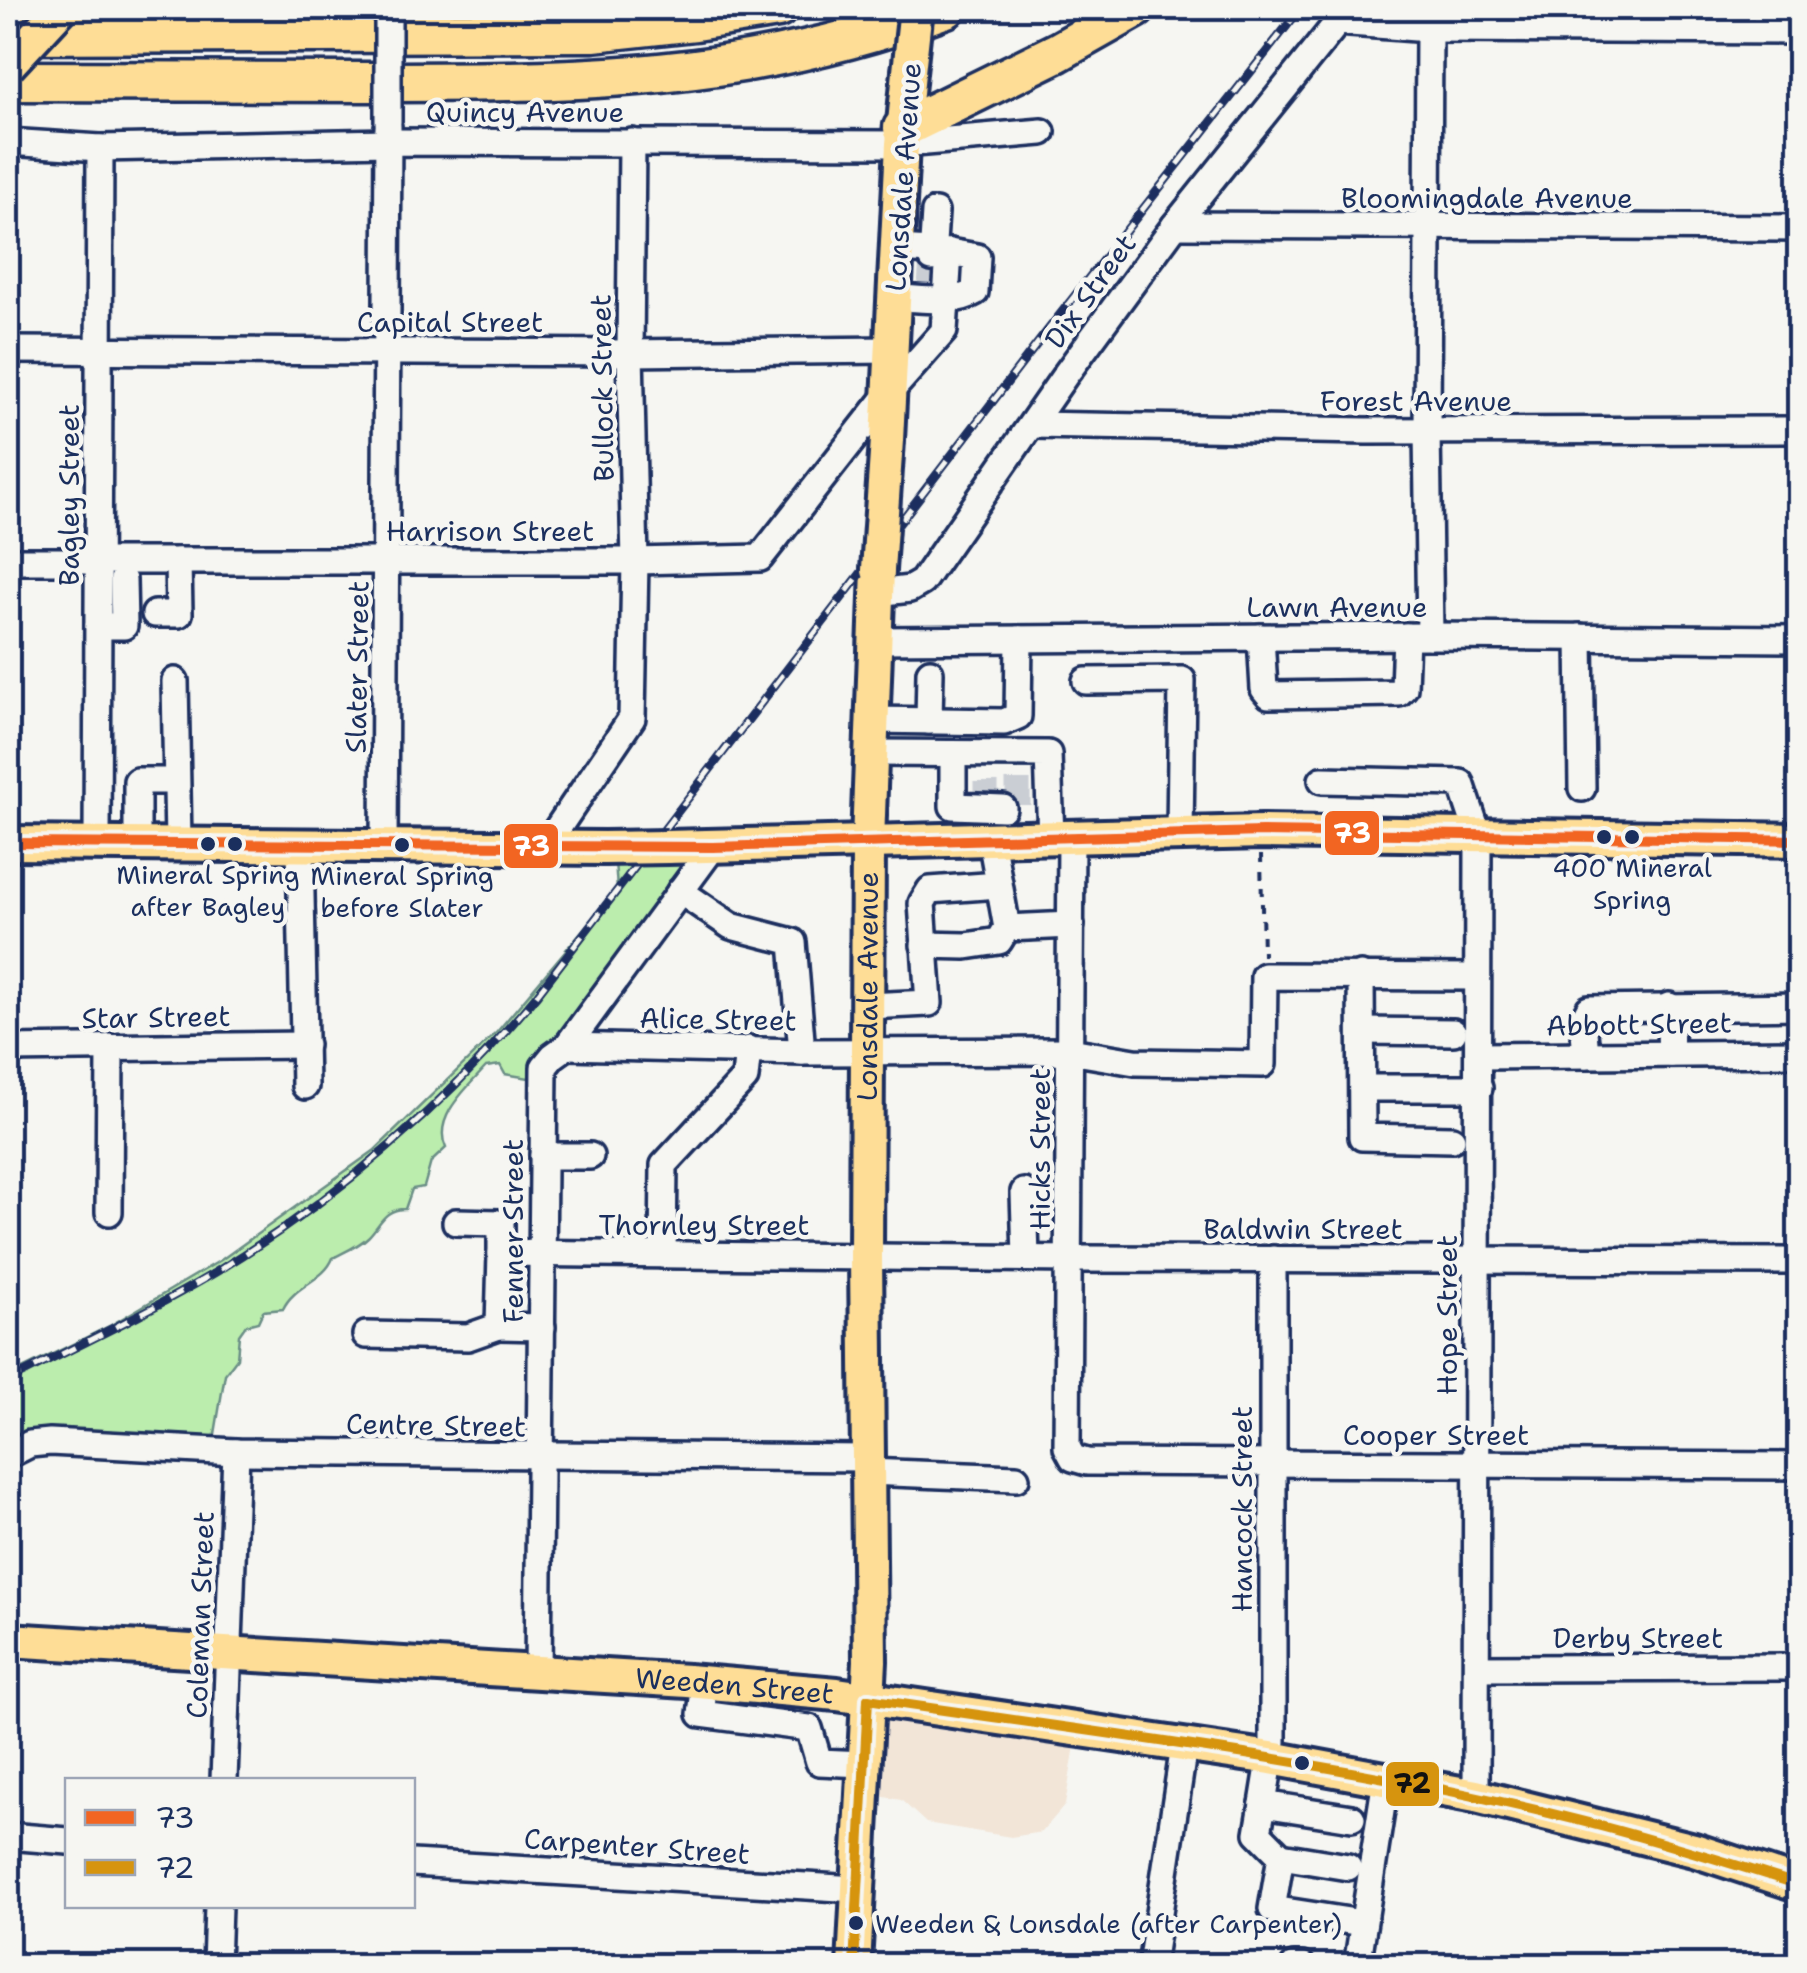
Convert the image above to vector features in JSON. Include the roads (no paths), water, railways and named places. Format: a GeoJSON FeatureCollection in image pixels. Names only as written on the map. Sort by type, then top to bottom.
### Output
{"type":"FeatureCollection","features":[{"type":"Feature","properties":{"kind":"highway"},"geometry":{"type":"LineString","coordinates":[[8,34],[594,32],[695,22],[778,8]]}},
{"type":"Feature","properties":{"kind":"highway"},"geometry":{"type":"LineString","coordinates":[[8,81],[533,82],[635,78],[787,56],[946,8]]}},
{"type":"Feature","properties":{"kind":"highway"},"geometry":{"type":"LineString","coordinates":[[902,136],[1136,8]]}},
{"type":"Feature","properties":{"kind":"highway"},"geometry":{"type":"LineString","coordinates":[[8,16],[222,34]]}},
{"type":"Feature","properties":{"kind":"main road"},"geometry":{"type":"LineString","coordinates":[[8,65],[61,8]]}},
{"type":"Feature","properties":{"kind":"main road","name":"Lonsdale Avenue"},"geometry":{"type":"LineString","coordinates":[[854,1966],[868,1699],[870,753],[890,390],[908,353],[896,298],[897,249],[902,136],[916,8]]}},
{"type":"Feature","properties":{"kind":"main road"},"geometry":{"type":"LineString","coordinates":[[8,843],[713,847],[868,842],[1003,824],[1061,838],[1262,832],[1800,840]]}},
{"type":"Feature","properties":{"kind":"main road","name":"Weeden Street"},"geometry":{"type":"LineString","coordinates":[[8,1640],[705,1683],[868,1699],[1270,1758],[1476,1796],[1694,1850],[1800,1885]]}},
{"type":"Feature","properties":{"kind":"street","name":"Slater Street"},"geometry":{"type":"LineString","coordinates":[[384,847],[388,8]]}},
{"type":"Feature","properties":{"kind":"street"},"geometry":{"type":"LineString","coordinates":[[1343,15],[1429,28],[1800,31]]}},
{"type":"Feature","properties":{"kind":"street","name":"Dix Street"},"geometry":{"type":"LineString","coordinates":[[878,581],[910,589],[922,582],[1175,225],[1343,15]]}},
{"type":"Feature","properties":{"kind":"street"},"geometry":{"type":"LineString","coordinates":[[1261,637],[1264,689],[1270,694],[1399,693],[1404,688],[1418,636],[1427,430],[1429,28]]}},
{"type":"Feature","properties":{"kind":"street","name":"Quincy Avenue"},"geometry":{"type":"LineString","coordinates":[[8,142],[100,148],[388,132],[632,142],[1042,132]]}},
{"type":"Feature","properties":{"kind":"street","name":"Bullock Street"},"geometry":{"type":"LineString","coordinates":[[545,847],[632,718],[632,142]]}},
{"type":"Feature","properties":{"kind":"street","name":"Bagley Street"},"geometry":{"type":"LineString","coordinates":[[97,842],[116,632],[98,561],[100,148]]}},
{"type":"Feature","properties":{"kind":"street"},"geometry":{"type":"LineString","coordinates":[[908,353],[944,331],[935,296],[935,212]]}},
{"type":"Feature","properties":{"kind":"street","name":"Bloomingdale Avenue"},"geometry":{"type":"LineString","coordinates":[[1175,225],[1800,228]]}},
{"type":"Feature","properties":{"kind":"street"},"geometry":{"type":"LineString","coordinates":[[897,249],[938,254]]}},
{"type":"Feature","properties":{"kind":"street"},"geometry":{"type":"LineString","coordinates":[[896,298],[935,296]]}},
{"type":"Feature","properties":{"kind":"street","name":"Capital Street"},"geometry":{"type":"LineString","coordinates":[[8,350],[908,353]]}},
{"type":"Feature","properties":{"kind":"street","name":"Harrison Street"},"geometry":{"type":"LineString","coordinates":[[8,561],[760,558],[890,390]]}},
{"type":"Feature","properties":{"kind":"street","name":"Forest Avenue"},"geometry":{"type":"LineString","coordinates":[[1032,425],[1800,430]]}},
{"type":"Feature","properties":{"kind":"street"},"geometry":{"type":"LineString","coordinates":[[154,614],[178,614],[178,561]]}},
{"type":"Feature","properties":{"kind":"street"},"geometry":{"type":"LineString","coordinates":[[116,632],[123,580]]}},
{"type":"Feature","properties":{"kind":"street","name":"Lawn Avenue"},"geometry":{"type":"LineString","coordinates":[[874,640],[1418,636],[1800,639]]}},
{"type":"Feature","properties":{"kind":"street"},"geometry":{"type":"LineString","coordinates":[[1580,637],[1582,788]]}},
{"type":"Feature","properties":{"kind":"street"},"geometry":{"type":"LineString","coordinates":[[872,720],[1004,722],[1018,716],[1019,639]]}},
{"type":"Feature","properties":{"kind":"street"},"geometry":{"type":"LineString","coordinates":[[929,721],[930,672]]}},
{"type":"Feature","properties":{"kind":"street"},"geometry":{"type":"LineString","coordinates":[[175,680],[178,843]]}},
{"type":"Feature","properties":{"kind":"street"},"geometry":{"type":"LineString","coordinates":[[1086,681],[1182,680],[1180,835]]}},
{"type":"Feature","properties":{"kind":"street"},"geometry":{"type":"LineString","coordinates":[[870,753],[1018,754],[1018,780]]}},
{"type":"Feature","properties":{"kind":"street"},"geometry":{"type":"LineString","coordinates":[[924,945],[966,946],[999,941],[1007,928],[999,885],[1003,824],[953,806],[953,754]]}},
{"type":"Feature","properties":{"kind":"street"},"geometry":{"type":"LineString","coordinates":[[986,754],[986,780]]}},
{"type":"Feature","properties":{"kind":"street","name":"Hicks Street"},"geometry":{"type":"LineString","coordinates":[[1018,754],[1048,754],[1070,925],[1068,1447],[1073,1458]]}},
{"type":"Feature","properties":{"kind":"street","name":"Hope Street"},"geometry":{"type":"LineString","coordinates":[[1322,780],[1462,782],[1478,834],[1476,1796]]}},
{"type":"Feature","properties":{"kind":"street"},"geometry":{"type":"LineString","coordinates":[[137,844],[137,782],[176,781]]}},
{"type":"Feature","properties":{"kind":"street"},"geometry":{"type":"LineString","coordinates":[[300,847],[305,1086]]}},
{"type":"Feature","properties":{"kind":"street","name":"Fenner Street"},"geometry":{"type":"LineString","coordinates":[[538,1673],[544,1068],[568,1046],[713,847]]}},
{"type":"Feature","properties":{"kind":"street"},"geometry":{"type":"LineString","coordinates":[[930,890],[999,885]]}},
{"type":"Feature","properties":{"kind":"street"},"geometry":{"type":"LineString","coordinates":[[868,1006],[930,1003],[922,903],[930,890]]}},
{"type":"Feature","properties":{"kind":"street"},"geometry":{"type":"LineString","coordinates":[[924,945],[938,934],[982,936],[996,928],[996,901],[988,895],[940,894],[930,890]]}},
{"type":"Feature","properties":{"kind":"street"},"geometry":{"type":"LineString","coordinates":[[680,891],[731,926],[793,942],[802,1052]]}},
{"type":"Feature","properties":{"kind":"street"},"geometry":{"type":"LineString","coordinates":[[1007,928],[1070,925]]}},
{"type":"Feature","properties":{"kind":"street"},"geometry":{"type":"LineString","coordinates":[[1361,975],[1362,1137],[1452,1139]]}},
{"type":"Feature","properties":{"kind":"street"},"geometry":{"type":"LineString","coordinates":[[868,1051],[1070,1050],[1135,1062],[1263,1064],[1264,976],[1477,977]]}},
{"type":"Feature","properties":{"kind":"street"},"geometry":{"type":"LineString","coordinates":[[1669,1006],[1671,1054]]}},
{"type":"Feature","properties":{"kind":"street"},"geometry":{"type":"LineString","coordinates":[[1586,1055],[1583,1020],[1589,1009],[1800,1006]]}},
{"type":"Feature","properties":{"kind":"street"},"geometry":{"type":"LineString","coordinates":[[1362,1031],[1452,1032]]}},
{"type":"Feature","properties":{"kind":"street","name":"Star Street"},"geometry":{"type":"LineString","coordinates":[[8,1049],[304,1045]]}},
{"type":"Feature","properties":{"kind":"street","name":"Alice Street"},"geometry":{"type":"LineString","coordinates":[[568,1046],[868,1051]]}},
{"type":"Feature","properties":{"kind":"street"},"geometry":{"type":"LineString","coordinates":[[109,1212],[110,1047]]}},
{"type":"Feature","properties":{"kind":"street"},"geometry":{"type":"LineString","coordinates":[[663,1254],[664,1165],[746,1078],[748,1049]]}},
{"type":"Feature","properties":{"kind":"street","name":"Abbott Street"},"geometry":{"type":"LineString","coordinates":[[1480,1056],[1800,1053]]}},
{"type":"Feature","properties":{"kind":"street"},"geometry":{"type":"LineString","coordinates":[[1362,1088],[1479,1088]]}},
{"type":"Feature","properties":{"kind":"street"},"geometry":{"type":"LineString","coordinates":[[543,1156],[590,1156]]}},
{"type":"Feature","properties":{"kind":"street"},"geometry":{"type":"LineString","coordinates":[[1024,1192],[1026,1258]]}},
{"type":"Feature","properties":{"kind":"street"},"geometry":{"type":"LineString","coordinates":[[456,1222],[500,1222],[499,1326]]}},
{"type":"Feature","properties":{"kind":"street","name":"Thornley Street"},"geometry":{"type":"LineString","coordinates":[[501,1253],[866,1256]]}},
{"type":"Feature","properties":{"kind":"street","name":"Baldwin Street"},"geometry":{"type":"LineString","coordinates":[[866,1256],[1800,1262]]}},
{"type":"Feature","properties":{"kind":"street","name":"Hancock Street"},"geometry":{"type":"LineString","coordinates":[[1263,1804],[1270,1758],[1272,1259]]}},
{"type":"Feature","properties":{"kind":"street"},"geometry":{"type":"LineString","coordinates":[[366,1335],[468,1337],[499,1326],[542,1327]]}},
{"type":"Feature","properties":{"kind":"street","name":"Centre Street"},"geometry":{"type":"LineString","coordinates":[[8,1455],[30,1444],[50,1442],[236,1452],[867,1465],[1016,1478]]}},
{"type":"Feature","properties":{"kind":"street","name":"Coleman Street"},"geometry":{"type":"LineString","coordinates":[[224,1778],[236,1452]]}},
{"type":"Feature","properties":{"kind":"street","name":"Cooper Street"},"geometry":{"type":"LineString","coordinates":[[1073,1458],[1087,1462],[1800,1466]]}},
{"type":"Feature","properties":{"kind":"street","name":"Derby Street"},"geometry":{"type":"LineString","coordinates":[[1477,1668],[1800,1667]]}},
{"type":"Feature","properties":{"kind":"street"},"geometry":{"type":"LineString","coordinates":[[705,1683],[702,1714],[809,1728],[818,1762],[864,1764]]}},
{"type":"Feature","properties":{"kind":"street"},"geometry":{"type":"LineString","coordinates":[[1151,1966],[1184,1746]]}},
{"type":"Feature","properties":{"kind":"street"},"geometry":{"type":"LineString","coordinates":[[1357,1966],[1386,1779]]}},
{"type":"Feature","properties":{"kind":"street"},"geometry":{"type":"LineString","coordinates":[[1348,1868],[1281,1856],[1258,1834],[1263,1804],[1352,1818]]}},
{"type":"Feature","properties":{"kind":"street"},"geometry":{"type":"LineString","coordinates":[[8,1836],[65,1840]]}},
{"type":"Feature","properties":{"kind":"street"},"geometry":{"type":"LineString","coordinates":[[1281,1856],[1272,1908],[1362,1923]]}},
{"type":"Feature","properties":{"kind":"street","name":"Carpenter Street"},"geometry":{"type":"LineString","coordinates":[[415,1862],[857,1889]]}},
{"type":"Feature","properties":{"kind":"street"},"geometry":{"type":"LineString","coordinates":[[216,1966],[218,1908]]}},
{"type":"Feature","properties":{"kind":"street"},"geometry":{"type":"LineString","coordinates":[[1294,1966],[1302,1966]]}},
{"type":"Feature","properties":{"kind":"tunnel"},"geometry":{"type":"LineString","coordinates":[[930,288],[932,258]]}},
{"type":"Feature","properties":{"kind":"tunnel"},"geometry":{"type":"LineString","coordinates":[[986,780],[986,807]]}},
{"type":"Feature","properties":{"kind":"tunnel"},"geometry":{"type":"LineString","coordinates":[[1018,780],[1018,808]]}},
{"type":"Feature","properties":{"kind":"railway"},"geometry":{"type":"LineString","coordinates":[[8,1381],[165,1301],[261,1243],[347,1181],[465,1075],[536,996],[1047,331],[1301,8]]}},
{"type":"Feature","properties":{"kind":"place","name":"400 Mineral Spring"},"geometry":{"type":"Point","coordinates":[1632,837]}},
{"type":"Feature","properties":{"kind":"place","name":"Mineral Spring after Bagley"},"geometry":{"type":"Point","coordinates":[208,844]}},
{"type":"Feature","properties":{"kind":"place","name":"Mineral Spring before Slater"},"geometry":{"type":"Point","coordinates":[402,845]}},
{"type":"Feature","properties":{"kind":"place","name":"Weeden & Lonsdale (after Carpenter)"},"geometry":{"type":"Point","coordinates":[856,1923]}}]}
